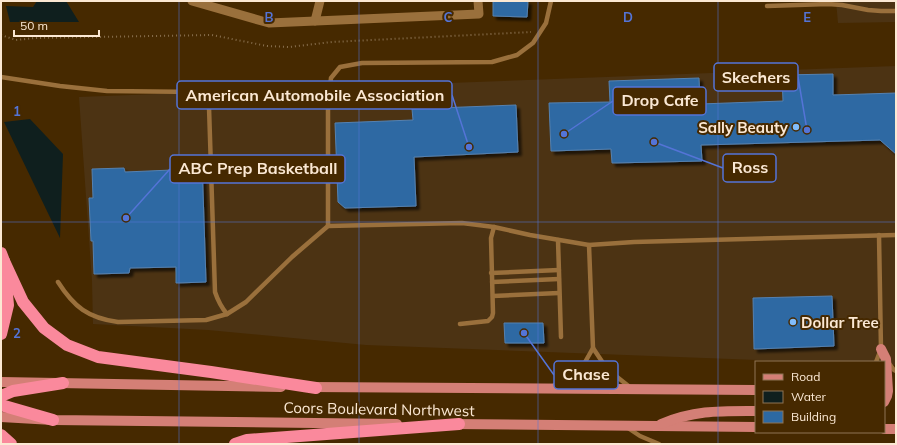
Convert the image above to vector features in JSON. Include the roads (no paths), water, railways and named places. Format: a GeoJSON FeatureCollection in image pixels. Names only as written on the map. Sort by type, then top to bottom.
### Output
{"type":"FeatureCollection","features":[{"type":"Feature","properties":{"kind":"highway"},"geometry":{"type":"LineString","coordinates":[[1,334],[8,305],[2,257]]}},
{"type":"Feature","properties":{"kind":"highway"},"geometry":{"type":"LineString","coordinates":[[2,257],[23,302],[44,328],[67,345],[98,357],[316,388]]}},
{"type":"Feature","properties":{"kind":"highway"},"geometry":{"type":"LineString","coordinates":[[1,396],[13,391],[62,383]]}},
{"type":"Feature","properties":{"kind":"highway"},"geometry":{"type":"LineString","coordinates":[[1,405],[53,420]]}},
{"type":"Feature","properties":{"kind":"highway"},"geometry":{"type":"LineString","coordinates":[[235,444],[247,440],[459,424]]}},
{"type":"Feature","properties":{"kind":"highway"},"geometry":{"type":"LineString","coordinates":[[1,435],[11,444]]}},
{"type":"Feature","properties":{"kind":"main road"},"geometry":{"type":"LineString","coordinates":[[881,350],[881,360]]}},
{"type":"Feature","properties":{"kind":"main road"},"geometry":{"type":"LineString","coordinates":[[885,375],[889,390],[885,400]]}},
{"type":"Feature","properties":{"kind":"main road","name":"Coors Boulevard Northwest"},"geometry":{"type":"LineString","coordinates":[[1,382],[316,388],[755,390]]}},
{"type":"Feature","properties":{"kind":"main road"},"geometry":{"type":"LineString","coordinates":[[658,426],[674,419],[692,414],[723,411],[755,411]]}},
{"type":"Feature","properties":{"kind":"main road","name":"Coors Boulevard Northwest"},"geometry":{"type":"LineString","coordinates":[[1,417],[53,420],[755,427]]}},
{"type":"Feature","properties":{"kind":"main road"},"geometry":{"type":"LineString","coordinates":[[885,429],[896,429]]}},
{"type":"Feature","properties":{"kind":"street"},"geometry":{"type":"LineString","coordinates":[[192,1],[269,22],[479,14],[478,1]]}},
{"type":"Feature","properties":{"kind":"street"},"geometry":{"type":"LineString","coordinates":[[315,21],[320,1]]}},
{"type":"Feature","properties":{"kind":"lane"},"geometry":{"type":"LineString","coordinates":[[328,226],[328,104],[331,78],[340,67],[362,63],[492,62],[517,55],[533,43],[546,23],[551,1]]}},
{"type":"Feature","properties":{"kind":"lane"},"geometry":{"type":"LineString","coordinates":[[767,6],[829,3],[868,10],[896,11]]}},
{"type":"Feature","properties":{"kind":"lane"},"geometry":{"type":"LineString","coordinates":[[1,77],[107,92],[200,92],[261,102],[328,104]]}},
{"type":"Feature","properties":{"kind":"lane"},"geometry":{"type":"LineString","coordinates":[[211,93],[209,107],[215,292],[217,300],[227,314]]}},
{"type":"Feature","properties":{"kind":"lane"},"geometry":{"type":"LineString","coordinates":[[58,282],[71,300],[80,308],[98,318],[118,322],[206,320],[227,314],[246,302],[292,257],[328,226],[462,223],[494,227],[589,245],[634,242],[896,234]]}},
{"type":"Feature","properties":{"kind":"lane"},"geometry":{"type":"LineString","coordinates":[[460,324],[488,321],[492,317],[493,296],[491,273],[491,238],[494,227]]}},
{"type":"Feature","properties":{"kind":"lane"},"geometry":{"type":"LineString","coordinates":[[879,235],[881,350]]}},
{"type":"Feature","properties":{"kind":"lane"},"geometry":{"type":"LineString","coordinates":[[558,240],[561,338]]}},
{"type":"Feature","properties":{"kind":"lane"},"geometry":{"type":"LineString","coordinates":[[589,245],[593,348],[607,369],[634,390]]}},
{"type":"Feature","properties":{"kind":"lane"},"geometry":{"type":"LineString","coordinates":[[491,273],[559,270]]}},
{"type":"Feature","properties":{"kind":"lane"},"geometry":{"type":"LineString","coordinates":[[492,282],[559,279]]}},
{"type":"Feature","properties":{"kind":"lane"},"geometry":{"type":"LineString","coordinates":[[493,296],[559,293]]}},
{"type":"Feature","properties":{"kind":"lane"},"geometry":{"type":"LineString","coordinates":[[549,389],[584,364],[593,348]]}},
{"type":"Feature","properties":{"kind":"lane"},"geometry":{"type":"LineString","coordinates":[[885,363],[896,371]]}},
{"type":"Feature","properties":{"kind":"lane"},"geometry":{"type":"LineString","coordinates":[[625,426],[640,436],[659,444]]}},
{"type":"Feature","properties":{"kind":"water"},"geometry":{"type":"Polygon","coordinates":[[[37,1],[66,1],[79,22],[10,22],[6,6],[33,7],[37,1]]]}},
{"type":"Feature","properties":{"kind":"water"},"geometry":{"type":"Polygon","coordinates":[[[30,119],[63,154],[60,238],[4,122],[30,119]]]}},
{"type":"Feature","properties":{"kind":"place","name":"Sally Beauty"},"geometry":{"type":"Point","coordinates":[796,127]}},
{"type":"Feature","properties":{"kind":"place","name":"Skechers"},"geometry":{"type":"Point","coordinates":[807,130]}},
{"type":"Feature","properties":{"kind":"place","name":"Drop Cafe"},"geometry":{"type":"Point","coordinates":[564,134]}},
{"type":"Feature","properties":{"kind":"place","name":"Ross"},"geometry":{"type":"Point","coordinates":[654,142]}},
{"type":"Feature","properties":{"kind":"place","name":"American Automobile Association"},"geometry":{"type":"Point","coordinates":[469,147]}},
{"type":"Feature","properties":{"kind":"place","name":"ABC Prep Basketball"},"geometry":{"type":"Point","coordinates":[126,218]}},
{"type":"Feature","properties":{"kind":"place","name":"Dollar Tree"},"geometry":{"type":"Point","coordinates":[793,322]}},
{"type":"Feature","properties":{"kind":"place","name":"Chase"},"geometry":{"type":"Point","coordinates":[524,333]}}]}
